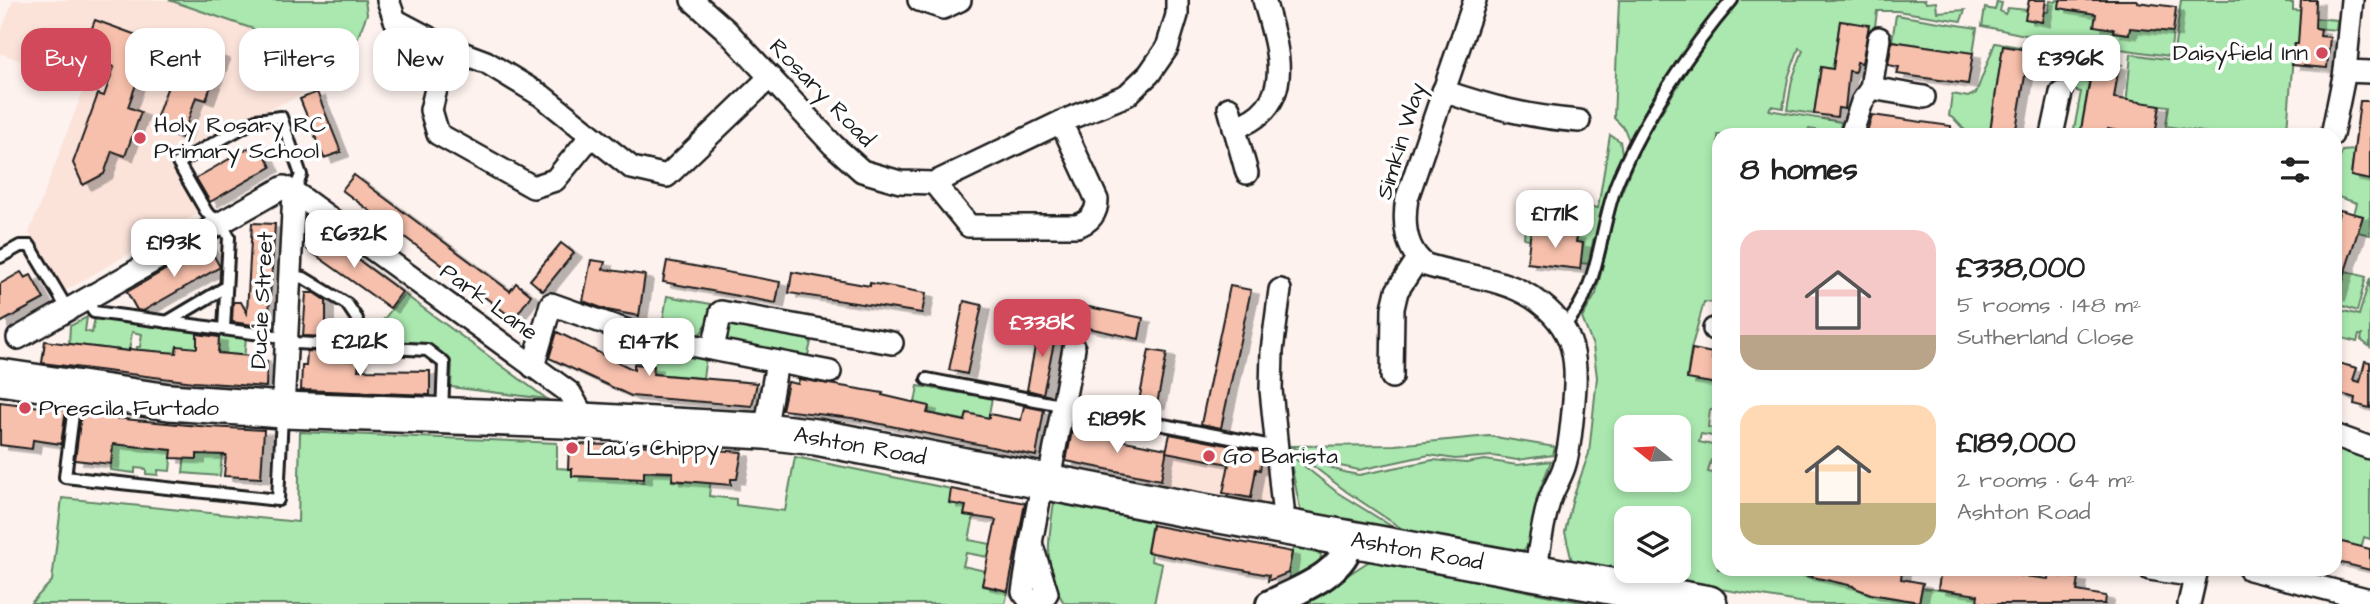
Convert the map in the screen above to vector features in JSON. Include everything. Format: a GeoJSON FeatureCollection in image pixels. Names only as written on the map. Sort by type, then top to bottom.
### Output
{"type":"FeatureCollection","features":[{"type":"Feature","properties":{"kind":"highway","name":"Ashton Road"},"geometry":{"type":"LineString","coordinates":[[0,377],[169,402],[283,410],[577,420],[765,431],[816,437],[1280,526],[1709,604]]}},
{"type":"Feature","properties":{"kind":"street"},"geometry":{"type":"LineString","coordinates":[[387,0],[395,20],[410,28]]}},
{"type":"Feature","properties":{"kind":"street","name":"Rosary Road"},"geometry":{"type":"LineString","coordinates":[[692,0],[726,30],[833,145],[862,170],[900,182],[934,183],[1061,122],[1126,95],[1149,74],[1167,48],[1177,15],[1177,0]]}},
{"type":"Feature","properties":{"kind":"street"},"geometry":{"type":"LineString","coordinates":[[919,0],[943,8],[960,0]]}},
{"type":"Feature","properties":{"kind":"street"},"geometry":{"type":"LineString","coordinates":[[1247,173],[1232,118],[1251,122],[1264,110],[1278,85],[1280,70],[1279,53],[1264,0]]}},
{"type":"Feature","properties":{"kind":"street","name":"Simkin Way"},"geometry":{"type":"LineString","coordinates":[[1418,260],[1408,239],[1405,212],[1407,198],[1475,0]]}},
{"type":"Feature","properties":{"kind":"street"},"geometry":{"type":"LineString","coordinates":[[2333,128],[2345,71],[2352,0]]}},
{"type":"Feature","properties":{"kind":"street"},"geometry":{"type":"LineString","coordinates":[[1853,128],[1862,102],[1871,88],[1879,38]]}},
{"type":"Feature","properties":{"kind":"street"},"geometry":{"type":"LineString","coordinates":[[469,56],[486,62],[542,96],[632,168],[667,176],[770,77]]}},
{"type":"Feature","properties":{"kind":"street"},"geometry":{"type":"LineString","coordinates":[[2345,71],[2370,72]]}},
{"type":"Feature","properties":{"kind":"street"},"geometry":{"type":"LineString","coordinates":[[1871,88],[1924,97]]}},
{"type":"Feature","properties":{"kind":"street"},"geometry":{"type":"LineString","coordinates":[[436,91],[431,110],[438,134],[533,187],[555,180],[591,136]]}},
{"type":"Feature","properties":{"kind":"street"},"geometry":{"type":"LineString","coordinates":[[1443,91],[1495,109],[1543,112],[1579,121]]}},
{"type":"Feature","properties":{"kind":"street"},"geometry":{"type":"LineString","coordinates":[[2055,128],[2061,93]]}},
{"type":"Feature","properties":{"kind":"street"},"geometry":{"type":"LineString","coordinates":[[934,183],[969,226],[1077,226],[1085,223],[1096,211],[1097,200],[1061,122]]}},
{"type":"Feature","properties":{"kind":"street"},"geometry":{"type":"LineString","coordinates":[[18,338],[289,189]]}},
{"type":"Feature","properties":{"kind":"street","name":"Ducie Street"},"geometry":{"type":"LineString","coordinates":[[283,410],[289,276],[289,189]]}},
{"type":"Feature","properties":{"kind":"street","name":"Park Lane"},"geometry":{"type":"LineString","coordinates":[[289,189],[575,399],[578,407],[577,420]]}},
{"type":"Feature","properties":{"kind":"street"},"geometry":{"type":"LineString","coordinates":[[1392,377],[1385,344],[1396,291],[1418,260],[1435,268],[1486,279],[1515,289],[1533,298],[1563,327],[1572,342],[1576,360],[1574,402],[1566,458],[1550,499],[1535,573]]}},
{"type":"Feature","properties":{"kind":"street"},"geometry":{"type":"LineString","coordinates":[[1280,290],[1272,351],[1271,390],[1283,508],[1280,526]]}},
{"type":"Feature","properties":{"kind":"street"},"geometry":{"type":"LineString","coordinates":[[533,367],[551,304],[639,335],[822,370],[822,331]]}},
{"type":"Feature","properties":{"kind":"street"},"geometry":{"type":"LineString","coordinates":[[713,348],[720,312],[892,343]]}},
{"type":"Feature","properties":{"kind":"street"},"geometry":{"type":"LineString","coordinates":[[1031,543],[1040,495],[1047,481],[1074,348]]}},
{"type":"Feature","properties":{"kind":"street"},"geometry":{"type":"LineString","coordinates":[[765,431],[777,362]]}},
{"type":"Feature","properties":{"kind":"street"},"geometry":{"type":"LineString","coordinates":[[2342,438],[2370,448]]}},
{"type":"Feature","properties":{"kind":"street"},"geometry":{"type":"LineString","coordinates":[[1270,604],[1311,584],[1335,568],[1348,552],[1350,539]]}},
{"type":"Feature","properties":{"kind":"street"},"geometry":{"type":"LineString","coordinates":[[2189,604],[2195,576]]}},
{"type":"Feature","properties":{"kind":"street"},"geometry":{"type":"LineString","coordinates":[[2276,576],[2370,600]]}},
{"type":"Feature","properties":{"kind":"lane"},"geometry":{"type":"LineString","coordinates":[[1563,327],[1575,315],[1589,290],[1611,201],[1629,156],[1671,84],[1732,0]]}},
{"type":"Feature","properties":{"kind":"lane"},"geometry":{"type":"LineString","coordinates":[[224,329],[229,237],[222,224],[207,213],[178,163],[256,120],[281,117],[301,175],[289,189]]}},
{"type":"Feature","properties":{"kind":"lane"},"geometry":{"type":"LineString","coordinates":[[0,257],[20,246],[30,246],[77,305],[94,313],[275,336],[285,340],[426,350],[444,363],[442,415]]}},
{"type":"Feature","properties":{"kind":"lane"},"geometry":{"type":"LineString","coordinates":[[289,276],[304,278],[347,303],[357,319]]}},
{"type":"Feature","properties":{"kind":"lane"},"geometry":{"type":"LineString","coordinates":[[167,322],[226,287]]}},
{"type":"Feature","properties":{"kind":"lane"},"geometry":{"type":"LineString","coordinates":[[927,379],[1277,447]]}},
{"type":"Feature","properties":{"kind":"lane"},"geometry":{"type":"LineString","coordinates":[[76,389],[65,477],[278,500],[283,410]]}},
{"type":"Feature","properties":{"kind":"shaded area","name":"Holy Rosary RC Primary School"},"geometry":{"type":"Polygon","coordinates":[[[13,0],[169,0],[251,28],[239,28],[239,91],[308,92],[257,115],[172,161],[197,214],[63,292],[29,233],[83,91],[111,91],[111,28],[21,28],[21,61],[0,53],[0,35],[13,0]]]}},
{"type":"Feature","properties":{"kind":"shaded area"},"geometry":{"type":"Polygon","coordinates":[[[1170,433],[1267,451],[1272,505],[1204,491],[1160,487],[1170,433]]]}},
{"type":"Feature","properties":{"kind":"green space"},"geometry":{"type":"Polygon","coordinates":[[[169,0],[365,0],[367,14],[359,34],[359,28],[251,28],[169,0]]]}},
{"type":"Feature","properties":{"kind":"green space"},"geometry":{"type":"Polygon","coordinates":[[[1619,0],[1727,0],[1630,143],[1624,128],[1614,118],[1619,0]]]}},
{"type":"Feature","properties":{"kind":"green space"},"geometry":{"type":"Polygon","coordinates":[[[1738,0],[1925,0],[1926,3],[1936,2],[1937,12],[1965,10],[1961,21],[1897,11],[1877,11],[1873,42],[1860,41],[1868,30],[1868,25],[1840,21],[1833,69],[1821,68],[1814,114],[1787,110],[1792,80],[1803,50],[1799,48],[1788,78],[1783,108],[1771,106],[1769,110],[1841,122],[1840,128],[1712,128],[1712,303],[1704,302],[1691,349],[1687,378],[1712,383],[1712,410],[1708,427],[1712,428],[1712,436],[1701,434],[1699,442],[1712,445],[1712,460],[1708,472],[1712,473],[1712,576],[1829,576],[1828,580],[1855,579],[1854,587],[1859,589],[1863,576],[1891,576],[1872,594],[1919,602],[1922,588],[1961,593],[1963,576],[1970,576],[1968,585],[1975,586],[1974,595],[1984,604],[1811,604],[1684,583],[1691,583],[1691,506],[1614,506],[1614,571],[1572,562],[1565,532],[1573,498],[1589,453],[1597,377],[1593,346],[1582,318],[1596,294],[1616,207],[1639,148],[1694,60],[1738,0]]]}},
{"type":"Feature","properties":{"kind":"green space"},"geometry":{"type":"Polygon","coordinates":[[[2063,0],[2066,9],[2083,12],[2097,7],[2114,32],[2129,34],[2130,25],[2134,28],[2173,32],[2170,56],[2092,45],[2091,48],[2078,46],[1982,26],[1985,8],[1995,10],[1997,2],[2002,3],[2000,11],[2005,14],[2008,8],[2048,12],[2050,1],[2063,0]]]}},
{"type":"Feature","properties":{"kind":"green space"},"geometry":{"type":"Polygon","coordinates":[[[2181,0],[2286,0],[2286,3],[2293,3],[2293,10],[2314,11],[2314,18],[2337,20],[2336,30],[2305,27],[2298,44],[2294,44],[2287,128],[2166,126],[2169,106],[2137,102],[2125,117],[2131,54],[2173,60],[2181,0]]]}},
{"type":"Feature","properties":{"kind":"green space"},"geometry":{"type":"Polygon","coordinates":[[[1896,15],[1977,28],[1973,53],[1892,41],[1896,15]]]}},
{"type":"Feature","properties":{"kind":"green space"},"geometry":{"type":"Polygon","coordinates":[[[1995,43],[2034,51],[2003,47],[1990,128],[1963,128],[1949,116],[1952,94],[1968,97],[1976,93],[1995,43]]]}},
{"type":"Feature","properties":{"kind":"green space"},"geometry":{"type":"Polygon","coordinates":[[[2093,57],[2123,65],[2093,60],[2081,128],[2074,128],[2081,92],[2061,85],[2072,82],[2084,61],[2093,57]]]}},
{"type":"Feature","properties":{"kind":"green space"},"geometry":{"type":"Polygon","coordinates":[[[1610,135],[1620,141],[1623,159],[1597,240],[1593,240],[1589,264],[1581,263],[1575,234],[1538,237],[1540,222],[1532,221],[1530,239],[1524,238],[1528,198],[1598,208],[1610,135]]]}},
{"type":"Feature","properties":{"kind":"green space"},"geometry":{"type":"Polygon","coordinates":[[[2354,150],[2351,176],[2370,180],[2370,235],[2358,232],[2363,216],[2354,214],[2357,203],[2342,198],[2342,151],[2354,150]]]}},
{"type":"Feature","properties":{"kind":"green space"},"geometry":{"type":"Polygon","coordinates":[[[2346,271],[2366,277],[2357,311],[2342,306],[2342,286],[2346,271]]]}},
{"type":"Feature","properties":{"kind":"green space"},"geometry":{"type":"Polygon","coordinates":[[[2370,278],[2370,347],[2361,340],[2362,335],[2359,335],[2357,342],[2342,338],[2342,310],[2359,315],[2370,278]]]}},
{"type":"Feature","properties":{"kind":"green space"},"geometry":{"type":"Polygon","coordinates":[[[404,294],[547,399],[451,387],[452,364],[426,346],[365,343],[404,294]]]}},
{"type":"Feature","properties":{"kind":"green space"},"geometry":{"type":"Polygon","coordinates":[[[667,296],[711,304],[705,327],[697,336],[661,332],[667,296]]]}},
{"type":"Feature","properties":{"kind":"green space"},"geometry":{"type":"Polygon","coordinates":[[[87,317],[85,331],[92,333],[95,317],[246,337],[244,360],[227,358],[228,354],[222,353],[221,358],[177,346],[176,353],[143,350],[136,352],[137,347],[140,347],[142,334],[132,332],[129,351],[69,344],[70,326],[87,317]]]}},
{"type":"Feature","properties":{"kind":"green space"},"geometry":{"type":"Polygon","coordinates":[[[739,323],[807,335],[811,342],[808,355],[798,360],[733,346],[725,340],[728,326],[739,323]]]}},
{"type":"Feature","properties":{"kind":"green space"},"geometry":{"type":"Polygon","coordinates":[[[637,343],[706,357],[703,378],[641,373],[641,363],[635,362],[637,343]]]}},
{"type":"Feature","properties":{"kind":"green space"},"geometry":{"type":"Polygon","coordinates":[[[918,386],[992,398],[987,425],[929,413],[929,406],[922,405],[914,409],[918,386]]]}},
{"type":"Feature","properties":{"kind":"green space"},"geometry":{"type":"Polygon","coordinates":[[[300,432],[557,443],[557,468],[572,469],[572,476],[614,478],[615,470],[625,470],[625,479],[631,479],[632,470],[637,471],[637,482],[644,482],[644,472],[673,473],[672,481],[684,482],[685,474],[711,477],[709,496],[736,499],[736,505],[785,511],[795,457],[951,489],[966,506],[964,515],[974,516],[969,540],[991,544],[988,557],[966,553],[963,566],[985,571],[982,586],[1008,591],[1005,604],[30,604],[52,581],[62,498],[298,522],[300,432]]]}},
{"type":"Feature","properties":{"kind":"green space"},"geometry":{"type":"Polygon","coordinates":[[[1489,436],[1555,447],[1553,455],[1517,460],[1493,456],[1455,459],[1429,455],[1359,470],[1340,466],[1289,446],[1395,445],[1489,436]]]}},
{"type":"Feature","properties":{"kind":"green space"},"geometry":{"type":"Polygon","coordinates":[[[113,444],[172,450],[170,471],[158,470],[158,475],[146,474],[146,469],[135,468],[135,473],[110,470],[113,444]]]}},
{"type":"Feature","properties":{"kind":"green space"},"geometry":{"type":"Polygon","coordinates":[[[2342,445],[2370,456],[2370,539],[2364,537],[2357,565],[2342,548],[2342,445]]]}},
{"type":"Feature","properties":{"kind":"green space"},"geometry":{"type":"Polygon","coordinates":[[[185,452],[193,459],[197,459],[197,453],[222,455],[220,476],[183,473],[185,452]]]}},
{"type":"Feature","properties":{"kind":"green space"},"geometry":{"type":"Polygon","coordinates":[[[1289,454],[1338,493],[1401,532],[1301,513],[1289,454]]]}},
{"type":"Feature","properties":{"kind":"green space"},"geometry":{"type":"Polygon","coordinates":[[[1300,456],[1359,475],[1433,460],[1466,463],[1485,460],[1517,465],[1551,461],[1537,497],[1529,542],[1524,550],[1519,552],[1410,534],[1347,492],[1300,456]]]}},
{"type":"Feature","properties":{"kind":"green space"},"geometry":{"type":"Polygon","coordinates":[[[1054,503],[1152,522],[1147,551],[1152,552],[1151,561],[1162,564],[1154,604],[1064,603],[1057,591],[1050,567],[1049,542],[1054,503]]]}},
{"type":"Feature","properties":{"kind":"green space"},"geometry":{"type":"Polygon","coordinates":[[[1293,548],[1321,554],[1315,566],[1291,579],[1288,573],[1293,548]]]}},
{"type":"Feature","properties":{"kind":"green space"},"geometry":{"type":"Polygon","coordinates":[[[1371,560],[1591,604],[1293,604],[1306,602],[1371,560]]]}},
{"type":"Feature","properties":{"kind":"building"},"geometry":{"type":"Polygon","coordinates":[[[2029,0],[2046,0],[2042,22],[2025,19],[2029,0]]]}},
{"type":"Feature","properties":{"kind":"building"},"geometry":{"type":"Polygon","coordinates":[[[2060,0],[2137,0],[2176,7],[2173,32],[2130,28],[2129,34],[2113,32],[2114,29],[2094,26],[2096,14],[2059,8],[2060,0]]]}},
{"type":"Feature","properties":{"kind":"building"},"geometry":{"type":"Polygon","coordinates":[[[2301,0],[2316,0],[2315,28],[2321,29],[2320,36],[2330,37],[2327,68],[2292,65],[2294,44],[2298,44],[2301,0]]]}},
{"type":"Feature","properties":{"kind":"building"},"geometry":{"type":"Polygon","coordinates":[[[95,20],[125,31],[125,91],[134,91],[128,107],[141,112],[125,156],[112,151],[104,174],[83,185],[73,163],[98,94],[104,96],[106,91],[111,91],[114,67],[111,66],[111,28],[92,28],[95,20]]]}},
{"type":"Feature","properties":{"kind":"building"},"geometry":{"type":"Polygon","coordinates":[[[1840,21],[1869,25],[1862,63],[1857,62],[1855,72],[1849,71],[1845,109],[1838,108],[1837,117],[1814,114],[1821,67],[1833,69],[1840,21]]]}},
{"type":"Feature","properties":{"kind":"building"},"geometry":{"type":"Polygon","coordinates":[[[1892,41],[1973,53],[1968,84],[1897,74],[1899,67],[1888,65],[1892,41]]]}},
{"type":"Feature","properties":{"kind":"building"},"geometry":{"type":"Polygon","coordinates":[[[2003,46],[2034,51],[2033,56],[2092,65],[2093,60],[2119,65],[2114,98],[2160,105],[2156,128],[2081,128],[2090,80],[2026,70],[2016,128],[1990,128],[2003,46]]]}},
{"type":"Feature","properties":{"kind":"building"},"geometry":{"type":"Polygon","coordinates":[[[166,91],[209,91],[206,100],[196,97],[182,138],[153,127],[166,91]]]}},
{"type":"Feature","properties":{"kind":"building"},"geometry":{"type":"Polygon","coordinates":[[[317,92],[341,152],[324,158],[300,99],[317,92]]]}},
{"type":"Feature","properties":{"kind":"building"},"geometry":{"type":"Polygon","coordinates":[[[2360,101],[2370,101],[2370,180],[2351,176],[2360,101]]]}},
{"type":"Feature","properties":{"kind":"building"},"geometry":{"type":"Polygon","coordinates":[[[1872,115],[1951,126],[1951,128],[1868,128],[1872,115]]]}},
{"type":"Feature","properties":{"kind":"building"},"geometry":{"type":"Polygon","coordinates":[[[259,142],[271,167],[210,202],[196,178],[259,142]]]}},
{"type":"Feature","properties":{"kind":"building"},"geometry":{"type":"Polygon","coordinates":[[[354,175],[510,291],[516,283],[531,295],[514,319],[342,190],[354,175]]]}},
{"type":"Feature","properties":{"kind":"building"},"geometry":{"type":"Polygon","coordinates":[[[2342,211],[2363,216],[2342,281],[2342,211]]]}},
{"type":"Feature","properties":{"kind":"building"},"geometry":{"type":"Polygon","coordinates":[[[252,223],[275,224],[268,327],[232,322],[233,302],[241,302],[247,313],[252,223]]]}},
{"type":"Feature","properties":{"kind":"building"},"geometry":{"type":"Polygon","coordinates":[[[1531,229],[1577,235],[1576,242],[1583,243],[1580,269],[1527,263],[1531,229]]]}},
{"type":"Feature","properties":{"kind":"building"},"geometry":{"type":"Polygon","coordinates":[[[319,231],[402,292],[390,308],[307,249],[319,231]]]}},
{"type":"Feature","properties":{"kind":"building"},"geometry":{"type":"Polygon","coordinates":[[[561,243],[574,253],[543,291],[530,280],[561,243]]]}},
{"type":"Feature","properties":{"kind":"building"},"geometry":{"type":"Polygon","coordinates":[[[208,245],[220,267],[143,311],[137,310],[127,292],[208,245]]]}},
{"type":"Feature","properties":{"kind":"building"},"geometry":{"type":"Polygon","coordinates":[[[591,260],[605,262],[603,269],[645,275],[639,316],[607,310],[583,301],[591,260]]]}},
{"type":"Feature","properties":{"kind":"building"},"geometry":{"type":"Polygon","coordinates":[[[667,261],[780,282],[776,303],[663,282],[667,261]]]}},
{"type":"Feature","properties":{"kind":"building"},"geometry":{"type":"Polygon","coordinates":[[[21,272],[25,278],[31,275],[44,299],[0,323],[0,284],[21,272]]]}},
{"type":"Feature","properties":{"kind":"building"},"geometry":{"type":"Polygon","coordinates":[[[792,272],[926,293],[922,313],[789,293],[792,272]]]}},
{"type":"Feature","properties":{"kind":"building"},"geometry":{"type":"Polygon","coordinates":[[[1230,286],[1251,290],[1221,428],[1201,424],[1230,286]]]}},
{"type":"Feature","properties":{"kind":"building"},"geometry":{"type":"Polygon","coordinates":[[[306,293],[314,293],[326,301],[326,337],[303,336],[306,293]]]}},
{"type":"Feature","properties":{"kind":"building"},"geometry":{"type":"Polygon","coordinates":[[[964,301],[982,305],[967,374],[949,370],[964,301]]]}},
{"type":"Feature","properties":{"kind":"building"},"geometry":{"type":"Polygon","coordinates":[[[1074,304],[1143,318],[1139,339],[1070,324],[1074,304]]]}},
{"type":"Feature","properties":{"kind":"building"},"geometry":{"type":"Polygon","coordinates":[[[1039,325],[1057,329],[1043,394],[1027,390],[1039,325]]]}},
{"type":"Feature","properties":{"kind":"building"},"geometry":{"type":"Polygon","coordinates":[[[557,332],[634,370],[634,364],[654,366],[653,374],[757,383],[752,406],[631,396],[549,358],[557,332]]]}},
{"type":"Feature","properties":{"kind":"building"},"geometry":{"type":"Polygon","coordinates":[[[197,334],[219,337],[218,353],[262,357],[262,361],[267,361],[266,387],[194,382],[42,363],[45,341],[129,351],[176,353],[177,346],[197,348],[197,334]]]}},
{"type":"Feature","properties":{"kind":"building"},"geometry":{"type":"Polygon","coordinates":[[[1692,349],[1712,353],[1712,383],[1687,379],[1692,349]]]}},
{"type":"Feature","properties":{"kind":"building"},"geometry":{"type":"Polygon","coordinates":[[[1149,350],[1167,353],[1157,404],[1139,401],[1149,350]]]}},
{"type":"Feature","properties":{"kind":"building"},"geometry":{"type":"Polygon","coordinates":[[[307,351],[325,352],[325,359],[359,361],[358,370],[430,371],[430,395],[301,390],[302,366],[306,366],[307,351]]]}},
{"type":"Feature","properties":{"kind":"building"},"geometry":{"type":"Polygon","coordinates":[[[2365,361],[2370,362],[2370,408],[2354,404],[2355,398],[2342,394],[2342,364],[2357,368],[2353,380],[2360,382],[2365,361]]]}},
{"type":"Feature","properties":{"kind":"building"},"geometry":{"type":"Polygon","coordinates":[[[799,379],[883,393],[882,395],[929,406],[927,413],[965,421],[967,413],[989,418],[989,414],[1021,420],[1024,406],[1044,410],[1036,456],[852,418],[782,410],[788,382],[798,384],[799,379]]]}},
{"type":"Feature","properties":{"kind":"building"},"geometry":{"type":"Polygon","coordinates":[[[0,402],[66,410],[61,444],[33,440],[32,449],[0,445],[0,402]]]}},
{"type":"Feature","properties":{"kind":"building"},"geometry":{"type":"Polygon","coordinates":[[[81,415],[264,430],[261,478],[224,476],[226,455],[197,454],[197,459],[171,458],[172,450],[113,444],[111,464],[75,460],[81,415]]]}},
{"type":"Feature","properties":{"kind":"building"},"geometry":{"type":"Polygon","coordinates":[[[1072,431],[1167,449],[1161,480],[1066,461],[1072,431]]]}},
{"type":"Feature","properties":{"kind":"building"},"geometry":{"type":"Polygon","coordinates":[[[1170,434],[1263,452],[1260,470],[1256,469],[1251,498],[1223,493],[1229,464],[1166,452],[1170,434]]]}},
{"type":"Feature","properties":{"kind":"building"},"geometry":{"type":"Polygon","coordinates":[[[569,444],[662,446],[742,452],[737,479],[731,479],[731,485],[672,480],[673,472],[644,471],[644,479],[572,476],[572,469],[568,469],[569,444]]]}},
{"type":"Feature","properties":{"kind":"building"},"geometry":{"type":"Polygon","coordinates":[[[951,489],[1025,503],[1008,591],[982,585],[996,520],[964,515],[966,506],[949,503],[951,489]]]}},
{"type":"Feature","properties":{"kind":"building"},"geometry":{"type":"Polygon","coordinates":[[[1152,525],[1292,552],[1288,573],[1268,581],[1269,575],[1147,552],[1152,525]]]}},
{"type":"Feature","properties":{"kind":"building"},"geometry":{"type":"Polygon","coordinates":[[[2342,542],[2370,549],[2370,570],[2342,563],[2342,542]]]}},
{"type":"Feature","properties":{"kind":"building"},"geometry":{"type":"Polygon","coordinates":[[[1808,576],[1901,576],[1901,579],[1923,583],[1919,602],[1871,594],[1853,586],[1808,576]]]}},
{"type":"Feature","properties":{"kind":"building"},"geometry":{"type":"Polygon","coordinates":[[[1940,576],[2025,576],[2048,579],[2049,576],[2059,576],[2079,578],[2077,591],[2106,596],[2105,604],[1990,604],[1977,602],[1978,595],[1938,589],[1940,576]]]}},
{"type":"Feature","properties":{"kind":"place","name":"Daisyfield Inn"},"geometry":{"type":"Point","coordinates":[2322,53]}},
{"type":"Feature","properties":{"kind":"place","name":"Holy Rosary RC Primary School"},"geometry":{"type":"Point","coordinates":[140,138]}},
{"type":"Feature","properties":{"kind":"place","name":"Prescila Furtado"},"geometry":{"type":"Point","coordinates":[25,408]}},
{"type":"Feature","properties":{"kind":"place","name":"Lau's Chippy"},"geometry":{"type":"Point","coordinates":[572,448]}},
{"type":"Feature","properties":{"kind":"place","name":"Go Barista"},"geometry":{"type":"Point","coordinates":[1209,456]}}]}
